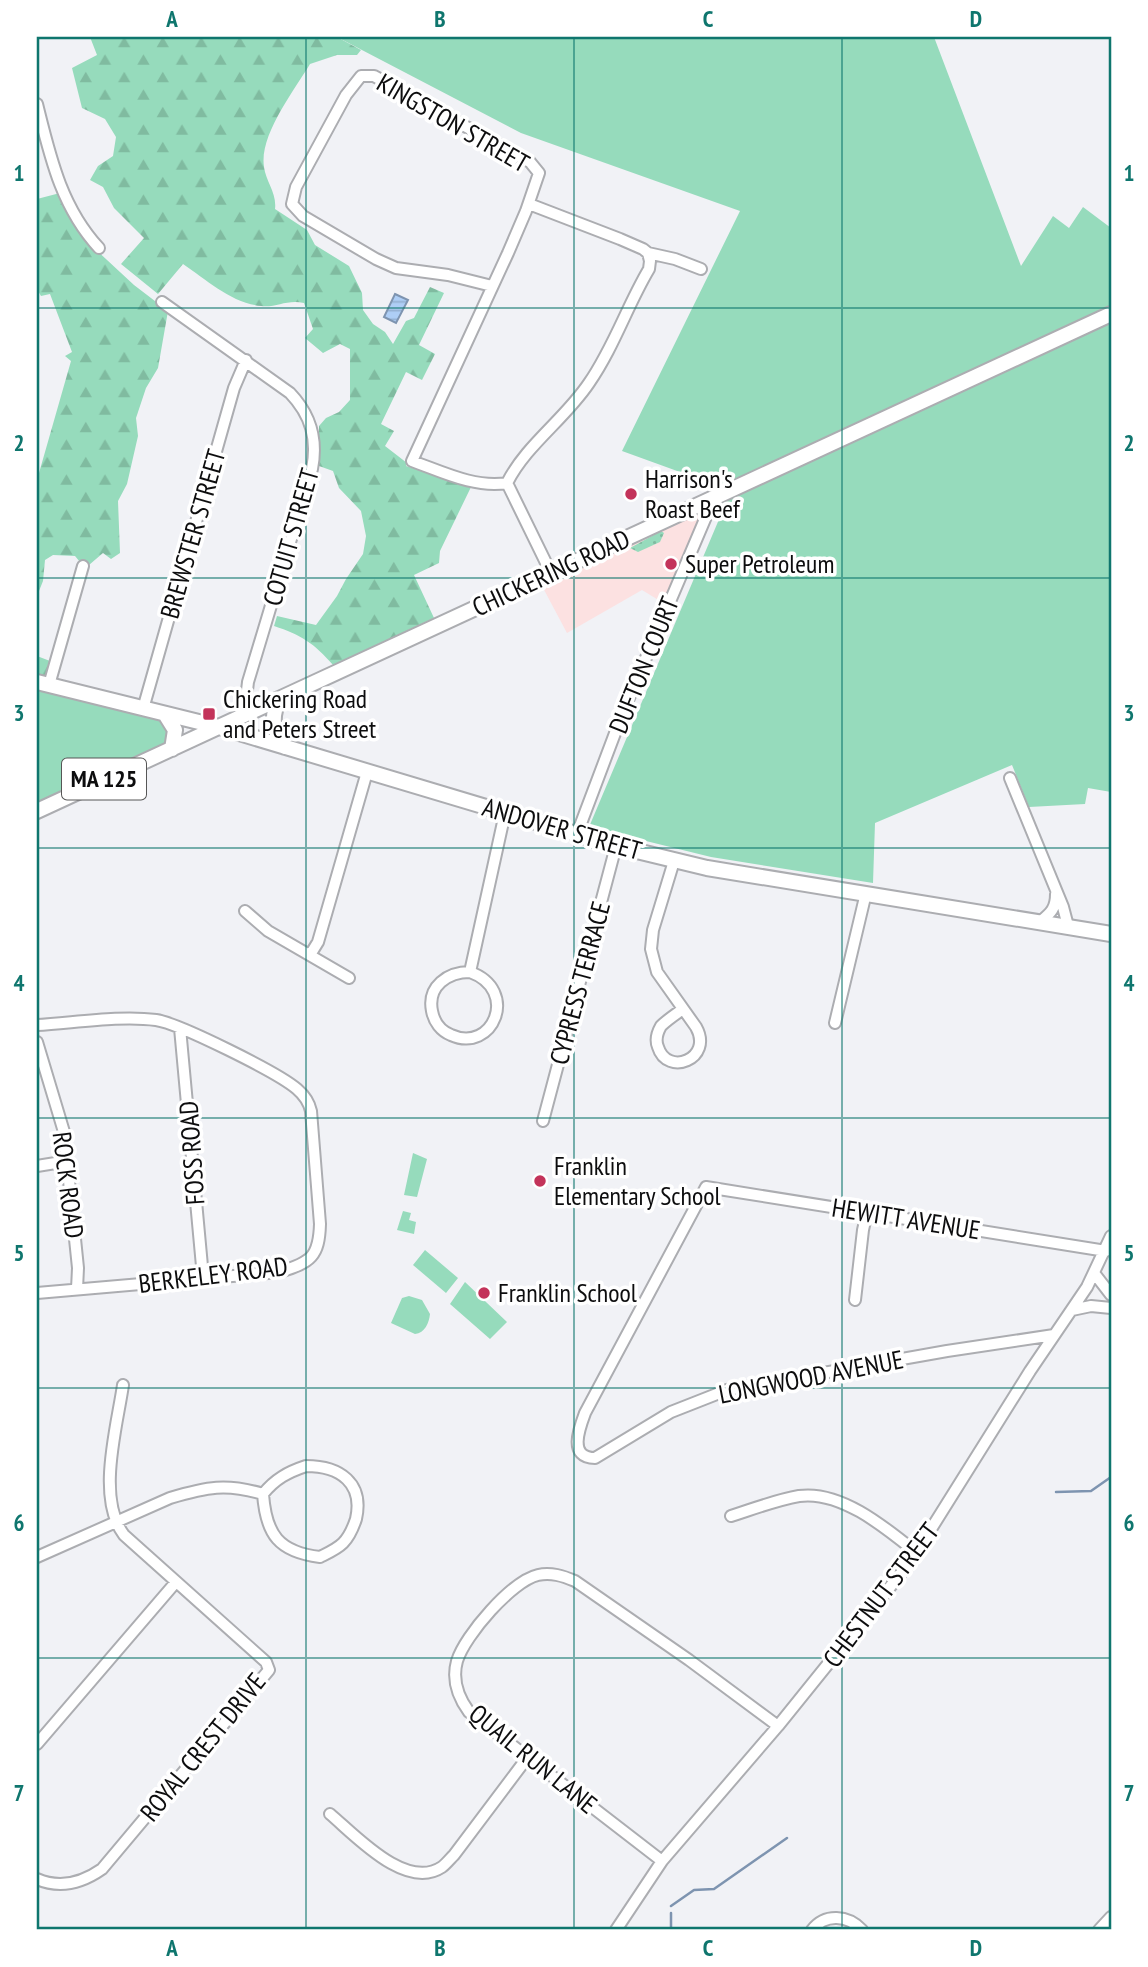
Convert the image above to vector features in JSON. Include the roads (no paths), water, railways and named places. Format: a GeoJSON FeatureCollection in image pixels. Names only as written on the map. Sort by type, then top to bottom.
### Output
{"type":"FeatureCollection","features":[{"type":"Feature","properties":{"kind":"main road","name":"CHICKERING ROAD"},"geometry":{"type":"LineString","coordinates":[[219,727],[1111,314]]}},
{"type":"Feature","properties":{"kind":"main road","name":"ANDOVER STREET"},"geometry":{"type":"LineString","coordinates":[[43,684],[219,727],[674,861],[1111,934]]}},
{"type":"Feature","properties":{"kind":"main road"},"geometry":{"type":"LineString","coordinates":[[279,699],[273,713],[273,727],[285,747]]}},
{"type":"Feature","properties":{"kind":"main road"},"geometry":{"type":"LineString","coordinates":[[165,714],[175,730],[172,749]]}},
{"type":"Feature","properties":{"kind":"main road","name":"MA 125"},"geometry":{"type":"LineString","coordinates":[[37,811],[219,727]]}},
{"type":"Feature","properties":{"kind":"street","name":"KINGSTON STREET"},"geometry":{"type":"LineString","coordinates":[[492,286],[447,275],[405,270],[376,259],[299,212],[292,204],[296,187],[346,95],[361,76],[369,75],[534,165],[539,173],[529,204],[492,286],[412,461],[479,483],[507,483]]}},
{"type":"Feature","properties":{"kind":"street"},"geometry":{"type":"LineString","coordinates":[[38,111],[50,157],[67,203],[86,234],[99,248]]}},
{"type":"Feature","properties":{"kind":"street"},"geometry":{"type":"LineString","coordinates":[[529,204],[620,239],[648,253],[701,269]]}},
{"type":"Feature","properties":{"kind":"street"},"geometry":{"type":"LineString","coordinates":[[551,573],[507,483],[512,472],[580,395],[602,363],[649,268],[648,253]]}},
{"type":"Feature","properties":{"kind":"street","name":"COTUIT STREET"},"geometry":{"type":"LineString","coordinates":[[162,302],[290,394],[302,406],[313,431],[314,455],[248,682],[244,716]]}},
{"type":"Feature","properties":{"kind":"street","name":"BREWSTER STREET"},"geometry":{"type":"LineString","coordinates":[[144,709],[237,377],[246,360]]}},
{"type":"Feature","properties":{"kind":"street","name":"DUFTON COURT"},"geometry":{"type":"LineString","coordinates":[[577,834],[623,712],[714,498]]}},
{"type":"Feature","properties":{"kind":"street"},"geometry":{"type":"LineString","coordinates":[[43,684],[83,566]]}},
{"type":"Feature","properties":{"kind":"street"},"geometry":{"type":"LineString","coordinates":[[310,955],[318,942],[367,772]]}},
{"type":"Feature","properties":{"kind":"street"},"geometry":{"type":"LineString","coordinates":[[1010,778],[1068,926]]}},
{"type":"Feature","properties":{"kind":"street"},"geometry":{"type":"LineString","coordinates":[[470,972],[505,813]]}},
{"type":"Feature","properties":{"kind":"street","name":"CYPRESS TERRACE"},"geometry":{"type":"LineString","coordinates":[[543,1121],[616,846]]}},
{"type":"Feature","properties":{"kind":"street"},"geometry":{"type":"LineString","coordinates":[[674,861],[653,930],[651,948],[657,972],[696,1027],[700,1040],[700,1046],[692,1058],[678,1063],[670,1061],[659,1051],[657,1036],[664,1023],[683,1009]]}},
{"type":"Feature","properties":{"kind":"street"},"geometry":{"type":"LineString","coordinates":[[1041,921],[1056,905],[1055,888]]}},
{"type":"Feature","properties":{"kind":"street"},"geometry":{"type":"LineString","coordinates":[[835,1023],[866,893]]}},
{"type":"Feature","properties":{"kind":"street"},"geometry":{"type":"LineString","coordinates":[[245,911],[268,931],[349,978]]}},
{"type":"Feature","properties":{"kind":"street"},"geometry":{"type":"LineString","coordinates":[[470,972],[489,982],[498,1001],[497,1012],[494,1022],[487,1030],[468,1039],[457,1038],[447,1034],[432,1016],[433,993],[439,983],[448,976],[470,972]]}},
{"type":"Feature","properties":{"kind":"street","name":"BERKELEY ROAD"},"geometry":{"type":"LineString","coordinates":[[37,1025],[153,1019],[180,1028],[265,1069],[295,1087],[309,1103],[315,1138],[320,1233],[316,1252],[306,1263],[280,1272],[37,1293]]}},
{"type":"Feature","properties":{"kind":"street","name":"FOSS ROAD"},"geometry":{"type":"LineString","coordinates":[[180,1028],[203,1277]]}},
{"type":"Feature","properties":{"kind":"street","name":"ROCK ROAD"},"geometry":{"type":"LineString","coordinates":[[37,1042],[64,1132],[78,1268],[77,1289]]}},
{"type":"Feature","properties":{"kind":"street"},"geometry":{"type":"LineString","coordinates":[[37,1166],[68,1161]]}},
{"type":"Feature","properties":{"kind":"street","name":"HEWITT AVENUE"},"geometry":{"type":"LineString","coordinates":[[584,1456],[578,1449],[577,1438],[585,1413],[706,1187],[1106,1251]]}},
{"type":"Feature","properties":{"kind":"street"},"geometry":{"type":"LineString","coordinates":[[855,1300],[867,1212]]}},
{"type":"Feature","properties":{"kind":"street","name":"CHESTNUT STREET"},"geometry":{"type":"LineString","coordinates":[[616,1930],[662,1861],[778,1726],[917,1553],[1072,1310],[1106,1251],[1111,1236]]}},
{"type":"Feature","properties":{"kind":"street"},"geometry":{"type":"LineString","coordinates":[[1094,1273],[1111,1295]]}},
{"type":"Feature","properties":{"kind":"street"},"geometry":{"type":"LineString","coordinates":[[1072,1310],[1091,1306],[1111,1308]]}},
{"type":"Feature","properties":{"kind":"street","name":"LONGWOOD AVENUE"},"geometry":{"type":"LineString","coordinates":[[584,1456],[600,1456],[671,1412],[727,1390],[1054,1335]]}},
{"type":"Feature","properties":{"kind":"street"},"geometry":{"type":"LineString","coordinates":[[116,1523],[111,1497],[112,1450],[123,1385]]}},
{"type":"Feature","properties":{"kind":"street"},"geometry":{"type":"LineString","coordinates":[[306,1466],[330,1469],[344,1476],[355,1490],[358,1508],[353,1528],[342,1545],[320,1558],[302,1555],[289,1550],[273,1535],[265,1516],[263,1494],[272,1483],[290,1471],[306,1466]]}},
{"type":"Feature","properties":{"kind":"street"},"geometry":{"type":"LineString","coordinates":[[37,1557],[170,1498],[203,1489],[233,1486],[263,1494]]}},
{"type":"Feature","properties":{"kind":"street"},"geometry":{"type":"LineString","coordinates":[[731,1516],[797,1496],[822,1497],[851,1507],[917,1553]]}},
{"type":"Feature","properties":{"kind":"street","name":"ROYAL CREST DRIVE"},"geometry":{"type":"LineString","coordinates":[[37,1879],[71,1884],[102,1869],[269,1670],[266,1662],[257,1653],[124,1535],[116,1523]]}},
{"type":"Feature","properties":{"kind":"street","name":"QUAIL RUN LANE"},"geometry":{"type":"LineString","coordinates":[[662,1861],[469,1712],[458,1695],[457,1662],[463,1648],[478,1628],[514,1587],[540,1574],[562,1576],[575,1581],[689,1660],[778,1726]]}},
{"type":"Feature","properties":{"kind":"street"},"geometry":{"type":"LineString","coordinates":[[37,1744],[176,1582]]}},
{"type":"Feature","properties":{"kind":"street"},"geometry":{"type":"LineString","coordinates":[[330,1814],[393,1865],[410,1872],[431,1871],[442,1867],[454,1855],[527,1758]]}},
{"type":"Feature","properties":{"kind":"street"},"geometry":{"type":"LineString","coordinates":[[812,1930],[819,1922],[841,1917],[862,1930]]}},
{"type":"Feature","properties":{"kind":"street"},"geometry":{"type":"LineString","coordinates":[[1099,1930],[1111,1917]]}},
{"type":"Feature","properties":{"kind":"water"},"geometry":{"type":"Polygon","coordinates":[[[395,294],[408,300],[396,323],[384,317],[395,294]]]}},
{"type":"Feature","properties":{"kind":"waterway"},"geometry":{"type":"LineString","coordinates":[[1056,1492],[1091,1491],[1111,1477]]}},
{"type":"Feature","properties":{"kind":"waterway"},"geometry":{"type":"LineString","coordinates":[[671,1906],[694,1890],[714,1889],[787,1838]]}},
{"type":"Feature","properties":{"kind":"waterway"},"geometry":{"type":"LineString","coordinates":[[671,1913],[671,1930]]}},
{"type":"Feature","properties":{"kind":"place","name":"Harrison's Roast Beef"},"geometry":{"type":"Point","coordinates":[631,494]}},
{"type":"Feature","properties":{"kind":"place","name":"Super Petroleum"},"geometry":{"type":"Point","coordinates":[671,564]}},
{"type":"Feature","properties":{"kind":"place","name":"Chickering Road and Peters Street"},"geometry":{"type":"Point","coordinates":[209,714]}},
{"type":"Feature","properties":{"kind":"place","name":"Franklin Elementary School"},"geometry":{"type":"Point","coordinates":[540,1181]}},
{"type":"Feature","properties":{"kind":"place","name":"Franklin School"},"geometry":{"type":"Point","coordinates":[484,1293]}}]}
